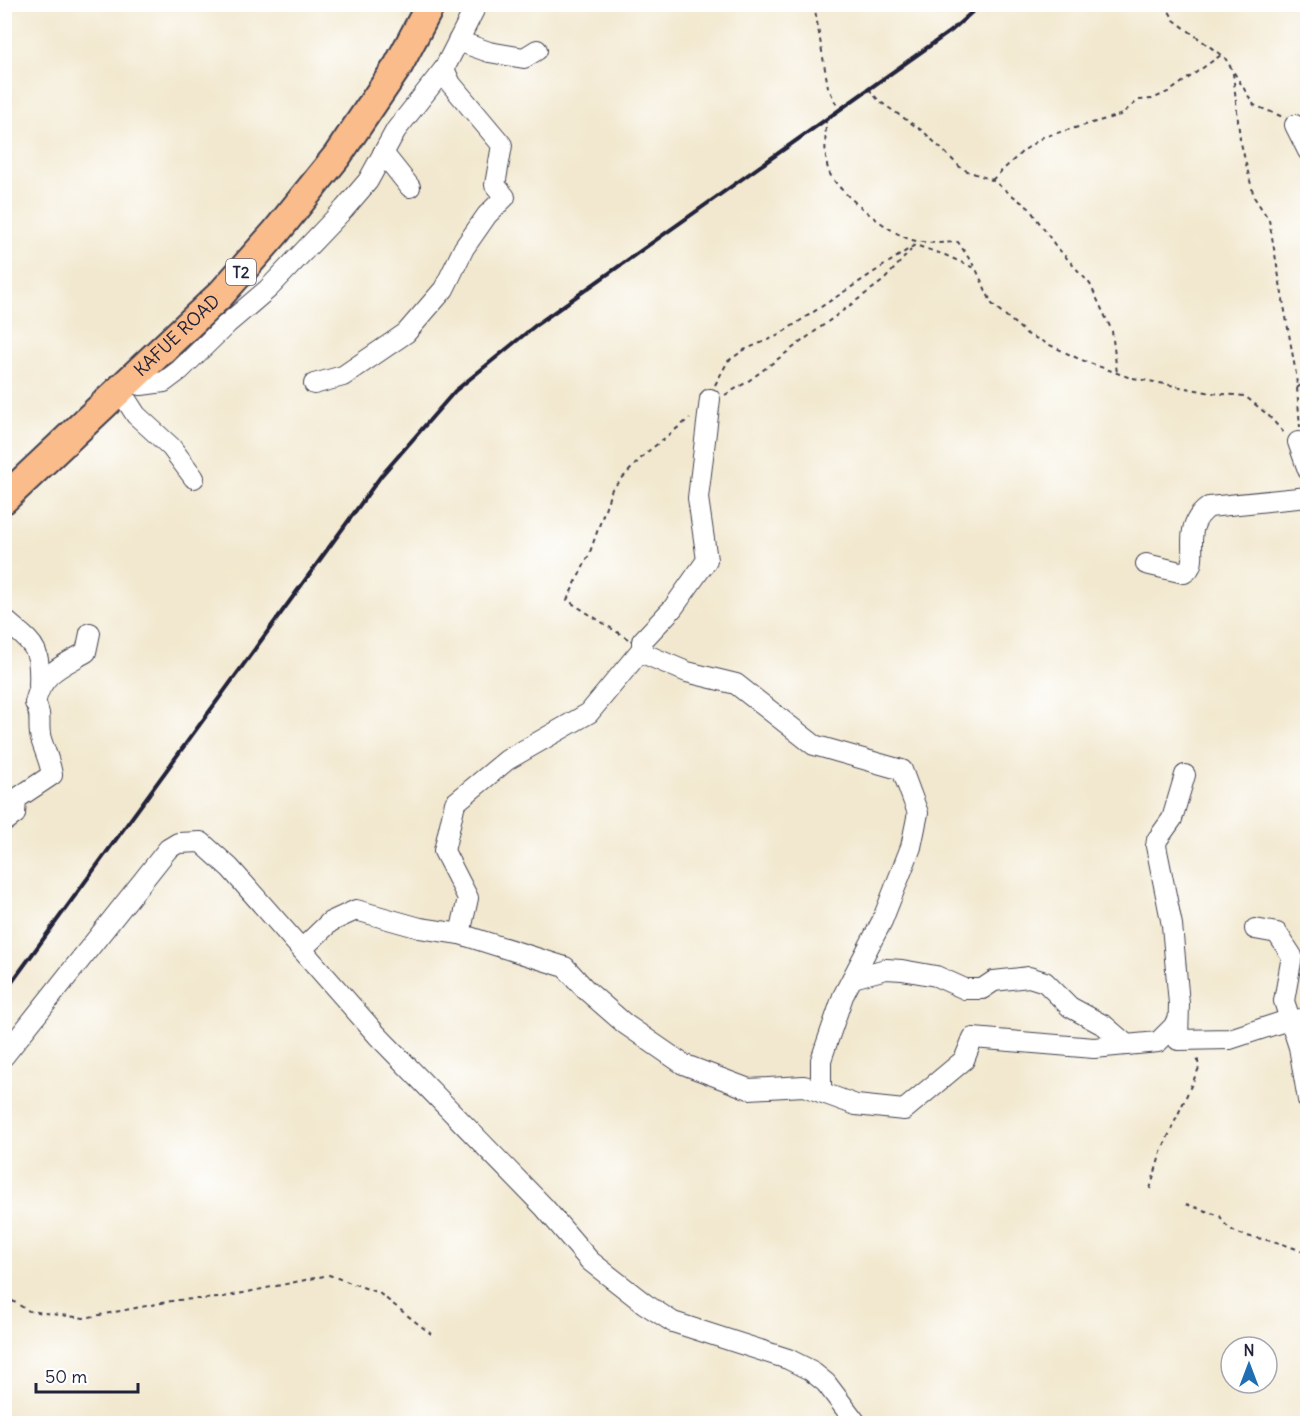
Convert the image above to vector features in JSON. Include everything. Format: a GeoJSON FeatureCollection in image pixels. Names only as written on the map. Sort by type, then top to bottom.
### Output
{"type":"FeatureCollection","features":[{"type":"Feature","properties":{"kind":"highway","name":"KAFUE ROAD"},"geometry":{"type":"LineString","coordinates":[[4,499],[221,294],[337,156],[398,66],[431,4]]}},
{"type":"Feature","properties":{"kind":"street"},"geometry":{"type":"LineString","coordinates":[[194,478],[171,447],[136,415],[124,386],[164,382],[180,370],[227,324],[268,289],[344,209],[368,181],[396,130],[444,69],[477,4]]}},
{"type":"Feature","properties":{"kind":"street"},"geometry":{"type":"LineString","coordinates":[[458,41],[489,52],[524,58],[537,50]]}},
{"type":"Feature","properties":{"kind":"street"},"geometry":{"type":"LineString","coordinates":[[314,384],[342,376],[406,333],[444,289],[464,248],[486,215],[505,197],[495,185],[502,145],[451,84],[444,69]]}},
{"type":"Feature","properties":{"kind":"street"},"geometry":{"type":"LineString","coordinates":[[1295,125],[1308,151]]}},
{"type":"Feature","properties":{"kind":"street"},"geometry":{"type":"LineString","coordinates":[[383,153],[410,187]]}},
{"type":"Feature","properties":{"kind":"street"},"geometry":{"type":"LineString","coordinates":[[460,934],[468,898],[444,852],[455,803],[507,760],[540,739],[589,713],[642,649],[642,641],[673,608],[707,560],[698,498],[710,399]]}},
{"type":"Feature","properties":{"kind":"street"},"geometry":{"type":"LineString","coordinates":[[1298,442],[1308,470]]}},
{"type":"Feature","properties":{"kind":"street"},"geometry":{"type":"LineString","coordinates":[[1146,564],[1184,573],[1188,571],[1191,564],[1193,524],[1198,514],[1209,507],[1308,496]]}},
{"type":"Feature","properties":{"kind":"street"},"geometry":{"type":"LineString","coordinates":[[4,619],[29,639],[40,658],[39,686],[35,703],[41,712],[40,738],[50,757],[51,775],[16,799],[15,814],[4,822]]}},
{"type":"Feature","properties":{"kind":"street"},"geometry":{"type":"LineString","coordinates":[[39,686],[49,674],[86,652],[90,633]]}},
{"type":"Feature","properties":{"kind":"street"},"geometry":{"type":"LineString","coordinates":[[642,649],[647,655],[687,672],[736,684],[814,745],[902,770],[918,813],[911,847],[882,921],[843,996],[821,1060],[821,1092]]}},
{"type":"Feature","properties":{"kind":"street"},"geometry":{"type":"LineString","coordinates":[[1185,775],[1172,819],[1157,840],[1156,846],[1172,925],[1179,1004],[1178,1040],[1230,1039],[1245,1032],[1300,1020]]}},
{"type":"Feature","properties":{"kind":"street"},"geometry":{"type":"LineString","coordinates":[[4,1056],[168,849],[178,843],[201,842],[211,849],[377,1035],[544,1207],[590,1261],[645,1304],[673,1322],[788,1359],[810,1370],[825,1383],[857,1424]]}},
{"type":"Feature","properties":{"kind":"street"},"geometry":{"type":"LineString","coordinates":[[302,949],[330,922],[356,910],[420,928],[460,934],[565,967],[586,990],[625,1024],[683,1064],[749,1089],[804,1086],[856,1105],[904,1110],[964,1060],[973,1038],[1094,1048],[1158,1042],[1178,1022]]}},
{"type":"Feature","properties":{"kind":"street"},"geometry":{"type":"LineString","coordinates":[[1255,928],[1277,933],[1292,956],[1284,1001],[1300,1020],[1308,1100]]}},
{"type":"Feature","properties":{"kind":"street"},"geometry":{"type":"LineString","coordinates":[[853,978],[886,969],[902,970],[936,976],[965,989],[981,989],[994,981],[1029,977],[1045,982],[1070,1007],[1105,1026],[1127,1045]]}},
{"type":"Feature","properties":{"kind":"path"},"geometry":{"type":"LineString","coordinates":[[814,4],[828,87],[839,110]]}},
{"type":"Feature","properties":{"kind":"path"},"geometry":{"type":"LineString","coordinates":[[1165,4],[1174,20],[1221,55],[1254,105],[1295,125]]}},
{"type":"Feature","properties":{"kind":"path"},"geometry":{"type":"LineString","coordinates":[[992,180],[1023,151],[1043,137],[1120,115],[1139,100],[1152,99],[1170,91],[1221,55]]}},
{"type":"Feature","properties":{"kind":"path"},"geometry":{"type":"LineString","coordinates":[[826,119],[830,174],[853,200],[879,222],[909,240],[928,243],[957,242],[976,269],[992,303],[1027,334],[1079,359],[1117,373],[1155,383],[1245,396],[1268,415],[1291,440],[1298,442],[1300,434],[1297,388],[1269,220],[1254,197],[1240,139],[1233,73]]}},
{"type":"Feature","properties":{"kind":"path"},"geometry":{"type":"LineString","coordinates":[[869,89],[879,101],[924,132],[962,169],[992,180],[1029,208],[1055,245],[1090,284],[1112,332],[1117,373]]}},
{"type":"Feature","properties":{"kind":"path"},"geometry":{"type":"LineString","coordinates":[[710,399],[728,361],[744,350],[777,336],[915,245],[976,269]]}},
{"type":"Feature","properties":{"kind":"path"},"geometry":{"type":"LineString","coordinates":[[1297,388],[1308,379]]}},
{"type":"Feature","properties":{"kind":"path"},"geometry":{"type":"LineString","coordinates":[[1150,1189],[1156,1164],[1199,1068],[1193,1041]]}},
{"type":"Feature","properties":{"kind":"path"},"geometry":{"type":"LineString","coordinates":[[1186,1204],[1220,1216],[1225,1227],[1241,1235],[1271,1241],[1308,1253]]}},
{"type":"Feature","properties":{"kind":"path"},"geometry":{"type":"LineString","coordinates":[[4,1296],[29,1311],[84,1318],[177,1300],[219,1298],[329,1275],[379,1293],[431,1334]]}},
{"type":"Feature","properties":{"kind":"railway"},"geometry":{"type":"LineString","coordinates":[[4,993],[381,476],[455,391],[536,325],[952,30],[981,4]]}}]}
